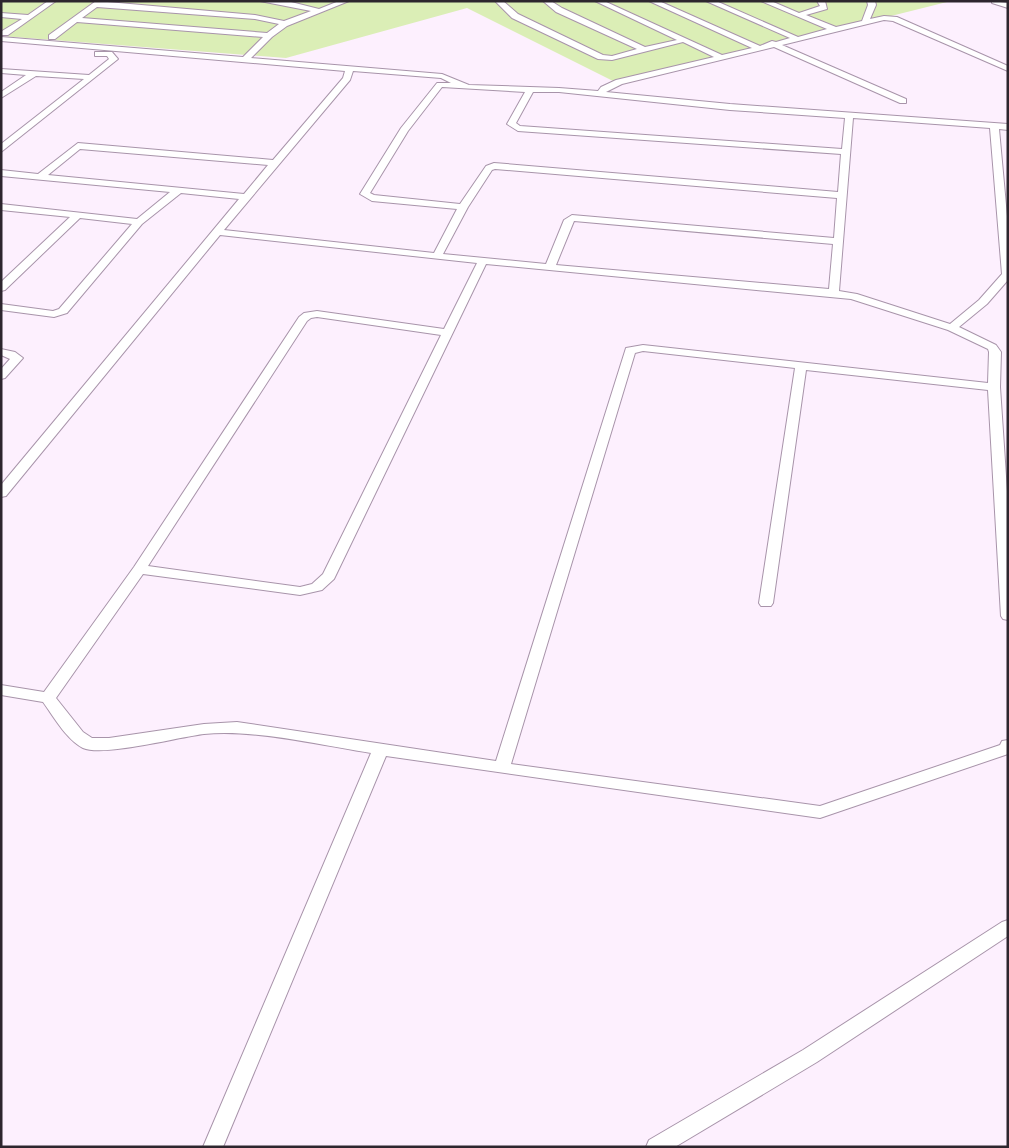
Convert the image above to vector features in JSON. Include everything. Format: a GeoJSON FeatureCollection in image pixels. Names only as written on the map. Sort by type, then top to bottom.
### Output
{"type":"FeatureCollection","features":[{"type":"Feature","properties":{"kind":"street"},"geometry":{"type":"LineString","coordinates":[[42,1],[52,2]]}},
{"type":"Feature","properties":{"kind":"street"},"geometry":{"type":"LineString","coordinates":[[139,7],[148,1]]}},
{"type":"Feature","properties":{"kind":"street"},"geometry":{"type":"LineString","coordinates":[[263,1],[291,4],[319,11]]}},
{"type":"Feature","properties":{"kind":"street"},"geometry":{"type":"LineString","coordinates":[[245,60],[269,35],[284,24],[346,1]]}},
{"type":"Feature","properties":{"kind":"street"},"geometry":{"type":"LineString","coordinates":[[498,1],[515,16],[600,57],[612,58],[684,40]]}},
{"type":"Feature","properties":{"kind":"street"},"geometry":{"type":"LineString","coordinates":[[546,1],[559,10],[644,50]]}},
{"type":"Feature","properties":{"kind":"street"},"geometry":{"type":"LineString","coordinates":[[598,1],[721,56]]}},
{"type":"Feature","properties":{"kind":"street"},"geometry":{"type":"LineString","coordinates":[[652,1],[757,47]]}},
{"type":"Feature","properties":{"kind":"street"},"geometry":{"type":"LineString","coordinates":[[708,1],[796,38]]}},
{"type":"Feature","properties":{"kind":"street"},"geometry":{"type":"LineString","coordinates":[[764,1],[832,29]]}},
{"type":"Feature","properties":{"kind":"street"},"geometry":{"type":"LineString","coordinates":[[800,15],[824,7],[820,1]]}},
{"type":"Feature","properties":{"kind":"street"},"geometry":{"type":"LineString","coordinates":[[866,21],[872,5],[871,1]]}},
{"type":"Feature","properties":{"kind":"street"},"geometry":{"type":"LineString","coordinates":[[995,1],[1008,6]]}},
{"type":"Feature","properties":{"kind":"street"},"geometry":{"type":"LineString","coordinates":[[3,35],[52,2]]}},
{"type":"Feature","properties":{"kind":"street"},"geometry":{"type":"LineString","coordinates":[[52,37],[99,3],[256,16],[276,20],[284,24]]}},
{"type":"Feature","properties":{"kind":"street"},"geometry":{"type":"LineString","coordinates":[[1,15],[31,17]]}},
{"type":"Feature","properties":{"kind":"street"},"geometry":{"type":"LineString","coordinates":[[601,94],[604,89],[619,82],[772,43],[884,18],[894,19],[1008,69]]}},
{"type":"Feature","properties":{"kind":"street"},"geometry":{"type":"LineString","coordinates":[[75,20],[269,35]]}},
{"type":"Feature","properties":{"kind":"street"},"geometry":{"type":"LineString","coordinates":[[3,35],[52,37],[251,53]]}},
{"type":"Feature","properties":{"kind":"street"},"geometry":{"type":"LineString","coordinates":[[3,35],[245,60],[442,76],[450,78],[461,85]]}},
{"type":"Feature","properties":{"kind":"street"},"geometry":{"type":"LineString","coordinates":[[772,43],[903,101]]}},
{"type":"Feature","properties":{"kind":"street"},"geometry":{"type":"LineString","coordinates":[[1,46],[109,54],[114,59],[5,142],[1,149]]}},
{"type":"Feature","properties":{"kind":"street"},"geometry":{"type":"LineString","coordinates":[[1,493],[347,78],[349,70],[344,68]]}},
{"type":"Feature","properties":{"kind":"street"},"geometry":{"type":"LineString","coordinates":[[1,71],[90,77]]}},
{"type":"Feature","properties":{"kind":"street"},"geometry":{"type":"LineString","coordinates":[[1,96],[33,74]]}},
{"type":"Feature","properties":{"kind":"street"},"geometry":{"type":"LineString","coordinates":[[463,207],[372,198],[365,194],[404,130],[440,85],[559,90],[730,107],[1008,127]]}},
{"type":"Feature","properties":{"kind":"street"},"geometry":{"type":"LineString","coordinates":[[530,90],[511,124],[513,127],[847,152]]}},
{"type":"Feature","properties":{"kind":"street"},"geometry":{"type":"LineString","coordinates":[[834,292],[849,115]]}},
{"type":"Feature","properties":{"kind":"street"},"geometry":{"type":"LineString","coordinates":[[952,328],[984,302],[1007,274],[994,126]]}},
{"type":"Feature","properties":{"kind":"street"},"geometry":{"type":"LineString","coordinates":[[40,177],[78,146],[275,163]]}},
{"type":"Feature","properties":{"kind":"street"},"geometry":{"type":"LineString","coordinates":[[436,256],[463,207],[489,168],[501,166],[841,195]]}},
{"type":"Feature","properties":{"kind":"street"},"geometry":{"type":"LineString","coordinates":[[1,173],[246,197]]}},
{"type":"Feature","properties":{"kind":"street"},"geometry":{"type":"LineString","coordinates":[[1,307],[54,314],[63,311],[140,222],[179,190]]}},
{"type":"Feature","properties":{"kind":"street"},"geometry":{"type":"LineString","coordinates":[[4,209],[140,222]]}},
{"type":"Feature","properties":{"kind":"street"},"geometry":{"type":"LineString","coordinates":[[1,288],[78,215]]}},
{"type":"Feature","properties":{"kind":"street"},"geometry":{"type":"LineString","coordinates":[[550,268],[569,220],[572,218],[837,241]]}},
{"type":"Feature","properties":{"kind":"street"},"geometry":{"type":"LineString","coordinates":[[218,232],[550,268],[834,292],[853,296],[952,328],[992,347],[995,352],[994,387],[1008,616]]}},
{"type":"Feature","properties":{"kind":"street"},"geometry":{"type":"LineString","coordinates":[[139,569],[300,591],[317,587],[329,576],[483,261]]}},
{"type":"Feature","properties":{"kind":"street"},"geometry":{"type":"LineString","coordinates":[[48,698],[139,569],[303,319],[308,315],[317,314],[448,333]]}},
{"type":"Feature","properties":{"kind":"street"},"geometry":{"type":"LineString","coordinates":[[502,768],[630,350],[643,348],[994,387]]}},
{"type":"Feature","properties":{"kind":"street"},"geometry":{"type":"LineString","coordinates":[[1,352],[11,354],[17,358],[1,376]]}},
{"type":"Feature","properties":{"kind":"street"},"geometry":{"type":"LineString","coordinates":[[766,603],[801,365]]}},
{"type":"Feature","properties":{"kind":"street"},"geometry":{"type":"LineString","coordinates":[[1,690],[48,698],[77,736],[89,744],[109,744],[204,729],[237,727],[502,768],[820,812],[1006,748],[1008,745]]}},
{"type":"Feature","properties":{"kind":"street"},"geometry":{"type":"LineString","coordinates":[[213,1147],[382,749]]}},
{"type":"Feature","properties":{"kind":"street"},"geometry":{"type":"LineString","coordinates":[[656,1147],[810,1056],[1008,927]]}},
{"type":"Feature","properties":{"kind":"green space"},"geometry":{"type":"Polygon","coordinates":[[[1,1],[951,1],[619,84],[467,8],[286,58],[1,36],[1,1]]]}}]}
